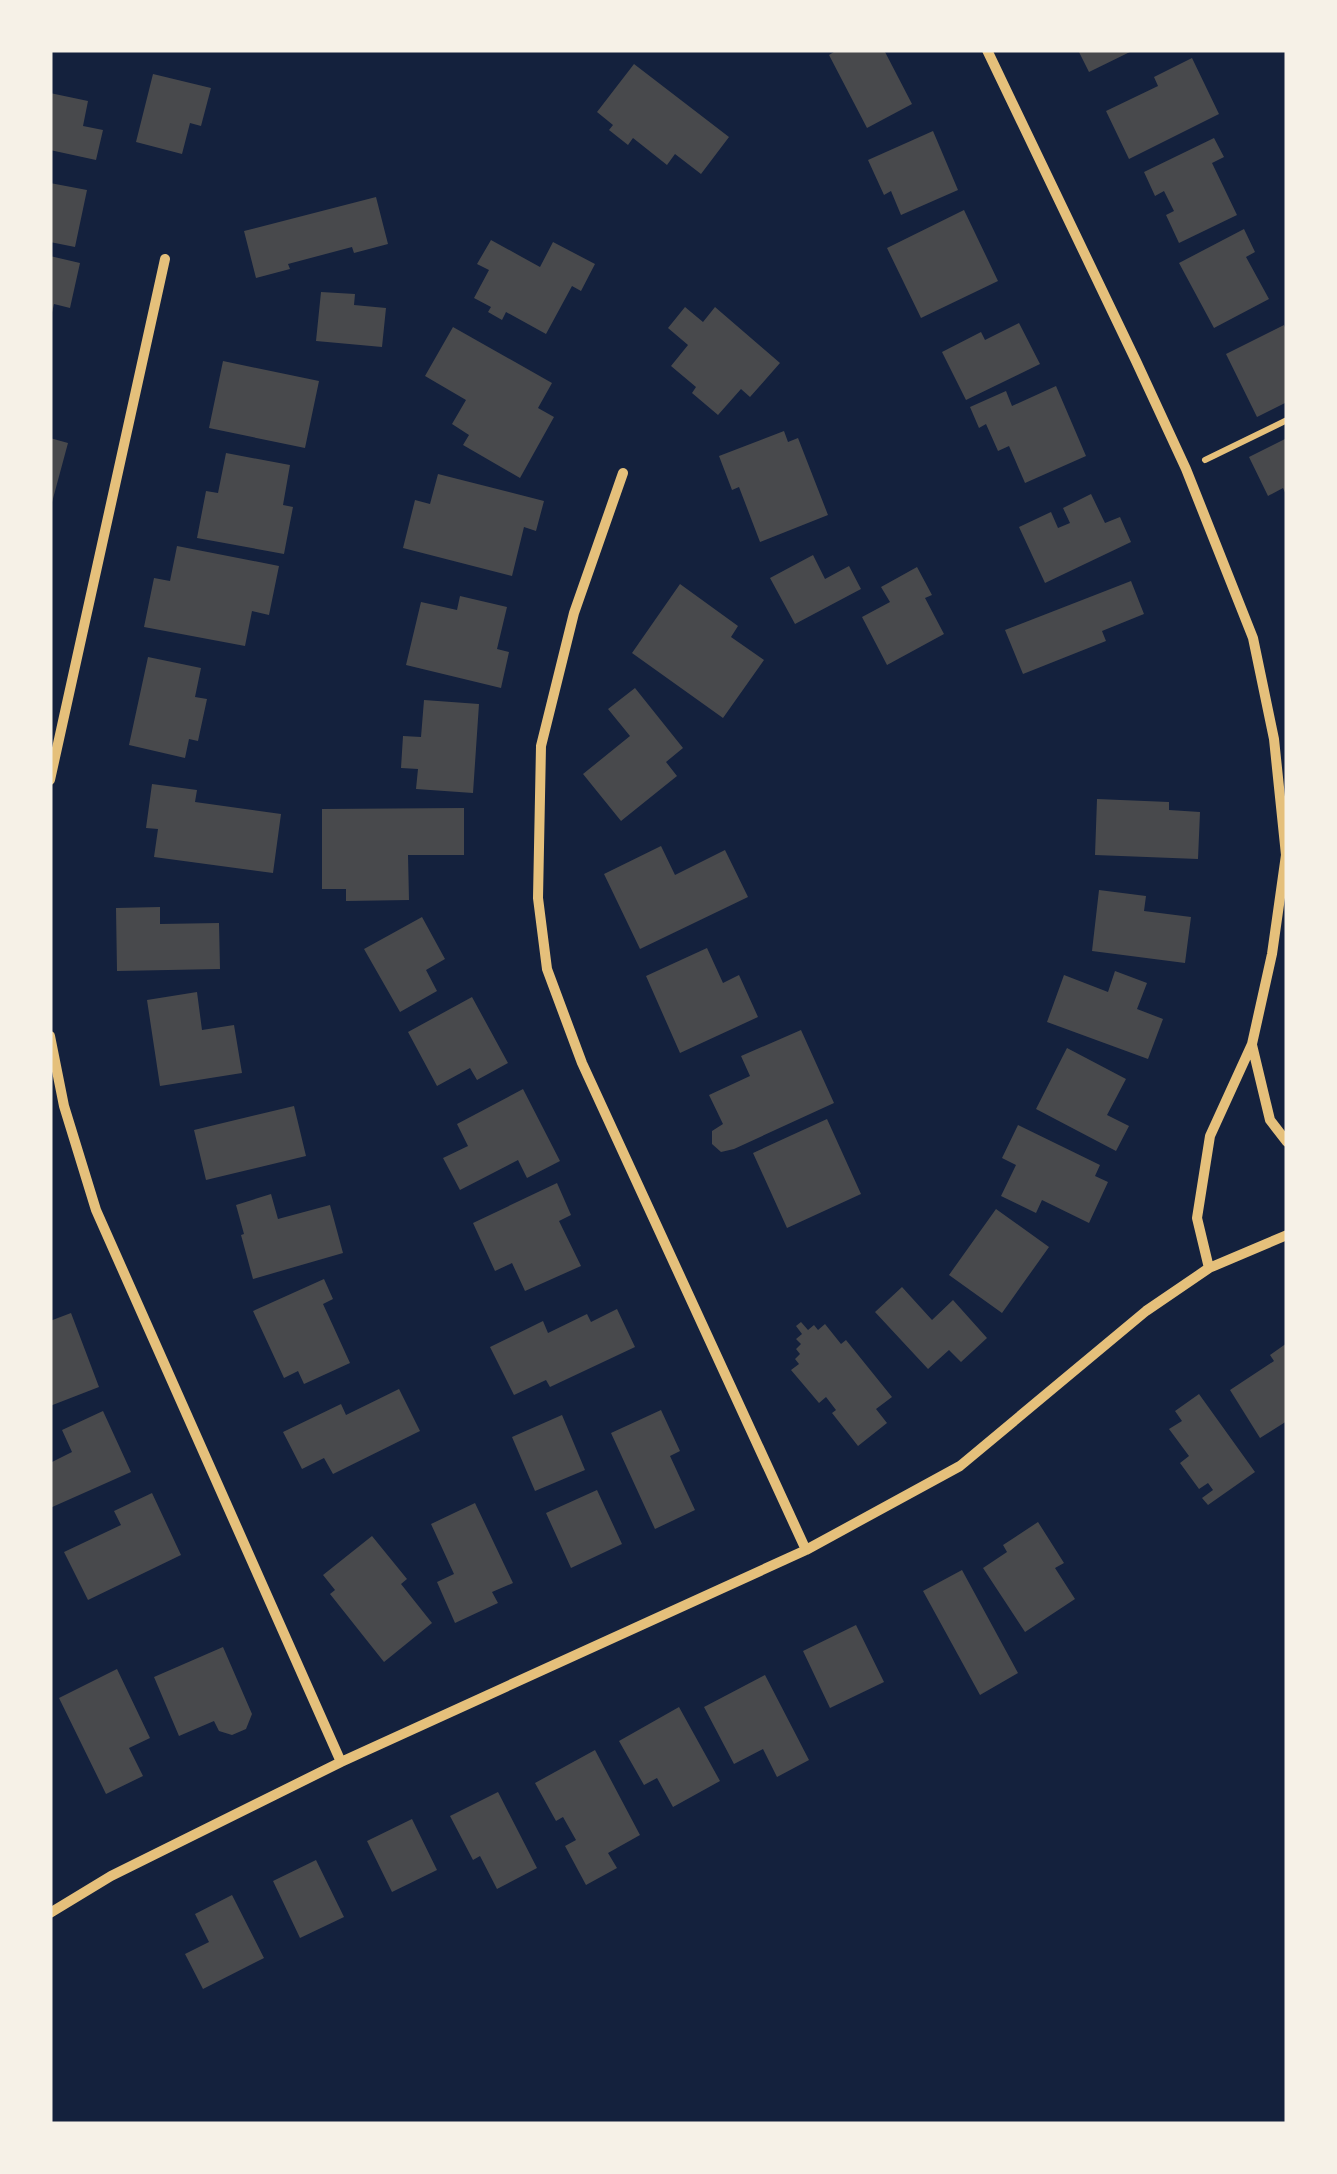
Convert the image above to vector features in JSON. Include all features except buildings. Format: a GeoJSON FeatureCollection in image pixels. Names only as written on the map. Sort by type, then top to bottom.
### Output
{"type":"FeatureCollection","features":[{"type":"Feature","properties":{"kind":"street"},"geometry":{"type":"LineString","coordinates":[[987,50],[1186,469],[1254,638],[1274,740],[1286,855],[1272,954],[1252,1044],[1210,1136],[1197,1218],[1209,1268]]}},
{"type":"Feature","properties":{"kind":"street"},"geometry":{"type":"LineString","coordinates":[[50,780],[166,259]]}},
{"type":"Feature","properties":{"kind":"street"},"geometry":{"type":"LineString","coordinates":[[623,473],[574,614],[541,746],[538,898],[547,969],[582,1062],[806,1550]]}},
{"type":"Feature","properties":{"kind":"street"},"geometry":{"type":"LineString","coordinates":[[50,1036],[64,1106],[96,1210],[341,1762]]}},
{"type":"Feature","properties":{"kind":"street"},"geometry":{"type":"LineString","coordinates":[[1252,1044],[1270,1120],[1287,1142]]}},
{"type":"Feature","properties":{"kind":"street"},"geometry":{"type":"LineString","coordinates":[[50,1913],[111,1876],[341,1762],[806,1550],[960,1466],[1146,1311],[1209,1268],[1287,1236]]}},
{"type":"Feature","properties":{"kind":"path"},"geometry":{"type":"LineString","coordinates":[[1186,469],[1287,420]]}}]}
